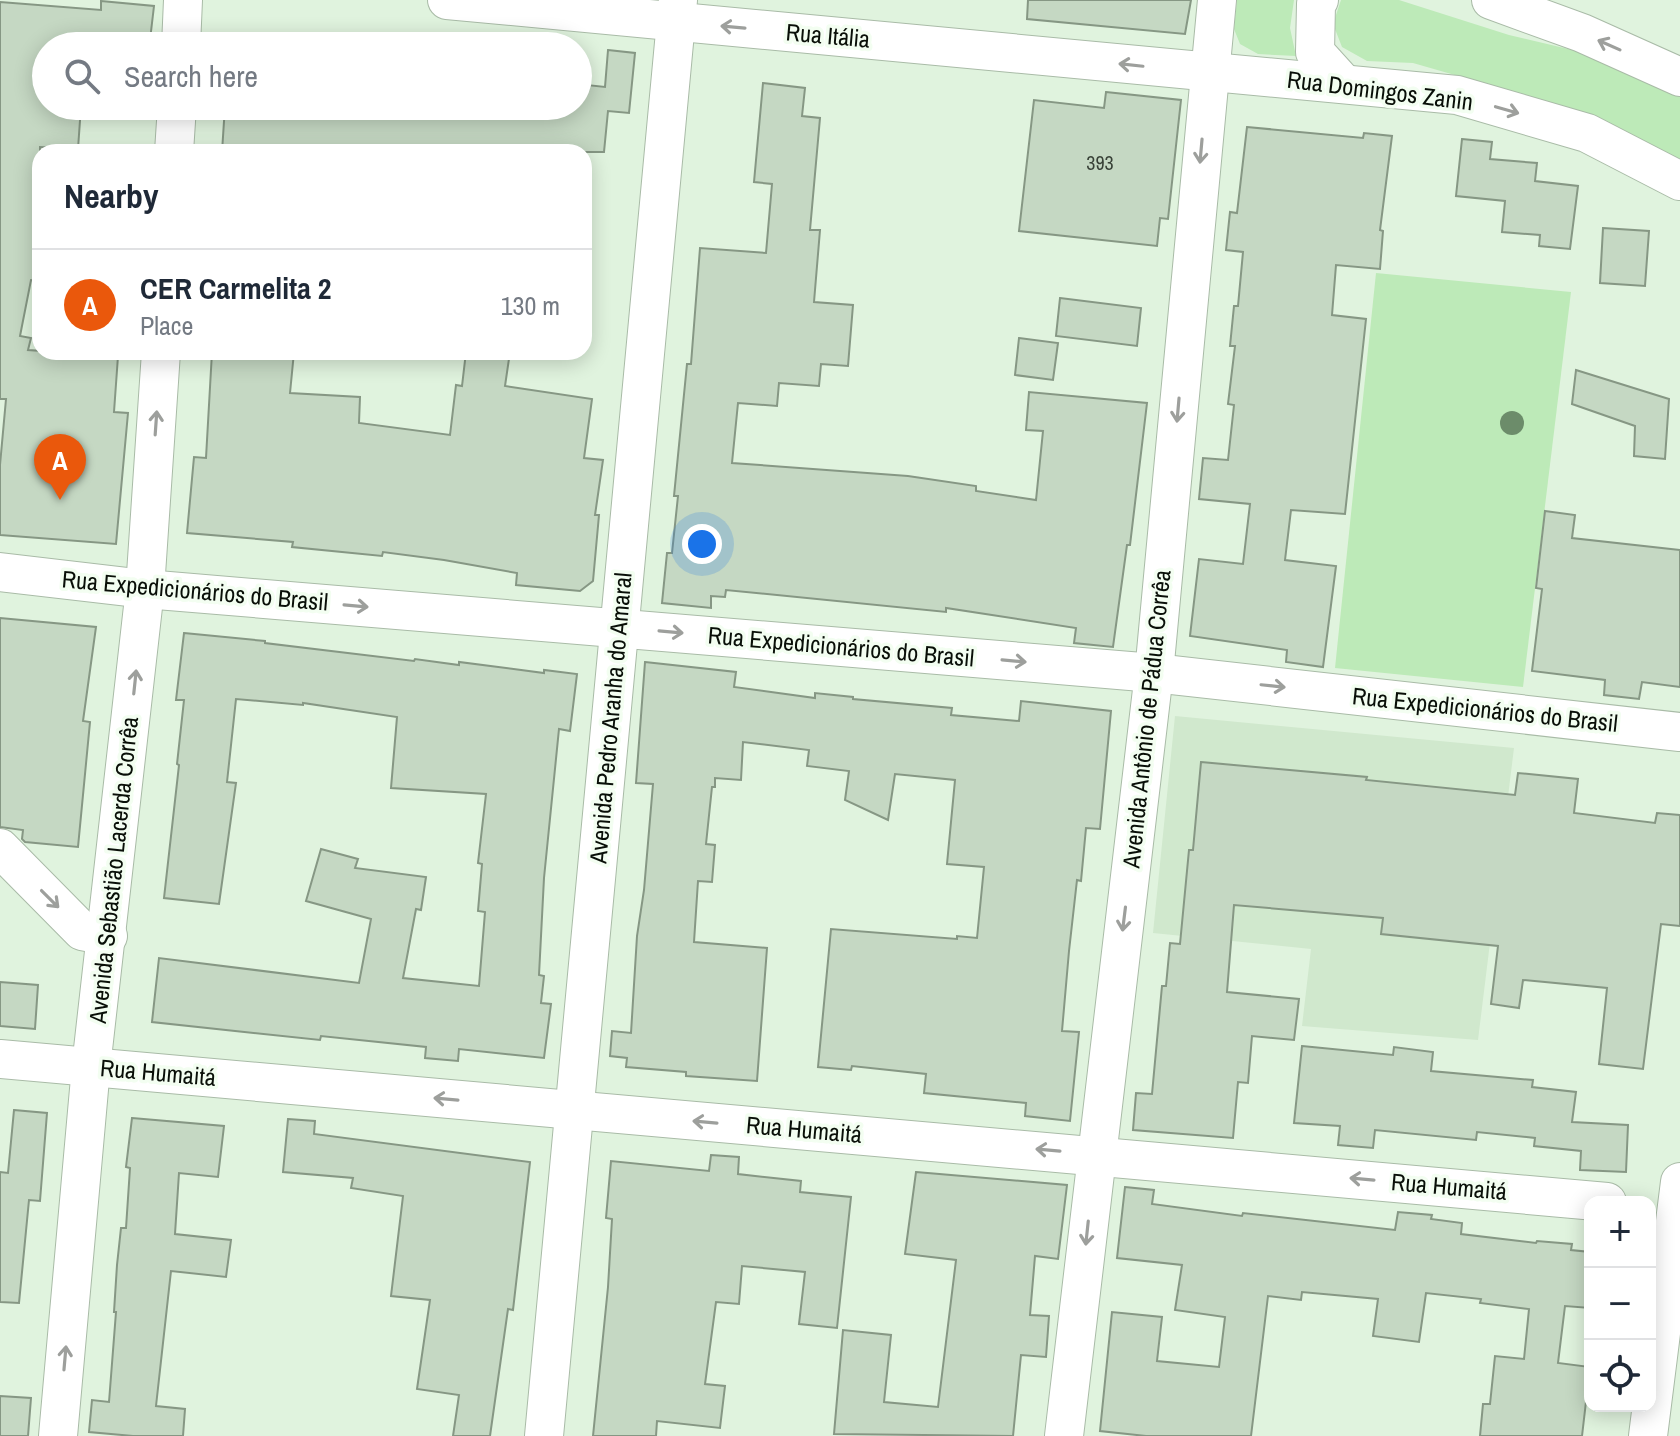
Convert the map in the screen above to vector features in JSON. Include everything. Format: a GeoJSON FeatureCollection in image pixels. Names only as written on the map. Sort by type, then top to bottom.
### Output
{"type":"FeatureCollection","features":[{"type":"Feature","properties":{"kind":"street"},"geometry":{"type":"LineString","coordinates":[[182,32],[183,0]]}},
{"type":"Feature","properties":{"kind":"street","name":"Rua Itália"},"geometry":{"type":"LineString","coordinates":[[447,0],[677,11],[1208,73]]}},
{"type":"Feature","properties":{"kind":"street","name":"Avenida Antônio de Pádua Corrêa"},"geometry":{"type":"LineString","coordinates":[[1064,1436],[1154,673],[1217,0]]}},
{"type":"Feature","properties":{"kind":"street"},"geometry":{"type":"LineString","coordinates":[[1319,0],[1316,4],[1315,52],[1344,84]]}},
{"type":"Feature","properties":{"kind":"street"},"geometry":{"type":"LineString","coordinates":[[1491,0],[1582,33],[1680,77]]}},
{"type":"Feature","properties":{"kind":"street","name":"Avenida Pedro Aranha do Amaral"},"geometry":{"type":"LineString","coordinates":[[544,1436],[677,11]]}},
{"type":"Feature","properties":{"kind":"street","name":"Rua Domingos Zanin"},"geometry":{"type":"LineString","coordinates":[[1208,73],[1457,95],[1587,133],[1680,181]]}},
{"type":"Feature","properties":{"kind":"street"},"geometry":{"type":"LineString","coordinates":[[175,144],[176,120]]}},
{"type":"Feature","properties":{"kind":"street","name":"Avenida Sebastião Lacerda Corrêa"},"geometry":{"type":"LineString","coordinates":[[58,1436],[91,1067],[145,589],[160,360]]}},
{"type":"Feature","properties":{"kind":"street","name":"Rua Expedicionários do Brasil"},"geometry":{"type":"LineString","coordinates":[[0,572],[145,589],[1154,673],[1680,732]]}},
{"type":"Feature","properties":{"kind":"street"},"geometry":{"type":"LineString","coordinates":[[0,848],[82,931],[108,936]]}},
{"type":"Feature","properties":{"kind":"street","name":"Rua Humaitá"},"geometry":{"type":"LineString","coordinates":[[0,1059],[1096,1154],[1584,1200]]}},
{"type":"Feature","properties":{"kind":"street"},"geometry":{"type":"LineString","coordinates":[[1648,1436],[1672,1201]]}},
{"type":"Feature","properties":{"kind":"shaded area"},"geometry":{"type":"Polygon","coordinates":[[[1175,716],[1514,748],[1478,1040],[1302,1026],[1311,949],[1153,933],[1175,716]]]}},
{"type":"Feature","properties":{"kind":"green space"},"geometry":{"type":"Polygon","coordinates":[[[1237,0],[1294,0],[1290,28],[1296,56],[1258,54],[1240,44],[1234,29],[1237,0]]]}},
{"type":"Feature","properties":{"kind":"green space"},"geometry":{"type":"Polygon","coordinates":[[[1341,0],[1399,0],[1509,35],[1581,52],[1680,94],[1680,161],[1590,114],[1413,63],[1367,61],[1342,47],[1333,24],[1341,0]]]}},
{"type":"Feature","properties":{"kind":"green space"},"geometry":{"type":"Polygon","coordinates":[[[1376,273],[1571,292],[1523,687],[1335,668],[1376,273]]]}},
{"type":"Feature","properties":{"kind":"building"},"geometry":{"type":"Polygon","coordinates":[[[1028,0],[1191,0],[1185,34],[1027,19],[1028,0]]]}},
{"type":"Feature","properties":{"kind":"building"},"geometry":{"type":"Polygon","coordinates":[[[101,1],[154,6],[151,32],[32,32],[32,120],[80,120],[78,144],[32,144],[32,280],[20,336],[31,338],[28,350],[32,350],[32,360],[118,360],[114,412],[128,413],[116,544],[0,535],[0,465],[6,399],[0,399],[0,2],[101,10],[101,1]]]}},
{"type":"Feature","properties":{"kind":"building"},"geometry":{"type":"Polygon","coordinates":[[[608,50],[635,53],[629,113],[608,111],[604,152],[592,152],[592,144],[223,144],[224,120],[592,120],[592,86],[605,87],[608,50]]]}},
{"type":"Feature","properties":{"kind":"building"},"geometry":{"type":"Polygon","coordinates":[[[763,83],[805,88],[802,116],[820,118],[810,230],[820,230],[814,302],[853,305],[848,366],[821,364],[819,386],[779,383],[777,406],[738,403],[732,463],[908,476],[976,486],[976,491],[1036,500],[1043,431],[1026,430],[1029,392],[1147,403],[1130,545],[1127,545],[1113,647],[1074,643],[1076,628],[946,608],[946,612],[726,590],[725,597],[711,596],[711,608],[662,603],[667,553],[672,553],[678,496],[674,496],[687,364],[691,364],[700,248],[766,253],[772,184],[754,182],[763,83]]]}},
{"type":"Feature","properties":{"kind":"building"},"geometry":{"type":"Polygon","coordinates":[[[1106,92],[1181,100],[1168,219],[1160,218],[1157,246],[1019,231],[1034,100],[1104,108],[1106,92]]]}},
{"type":"Feature","properties":{"kind":"building"},"geometry":{"type":"Polygon","coordinates":[[[1247,127],[1363,138],[1364,133],[1392,136],[1380,230],[1383,231],[1380,269],[1336,265],[1332,315],[1366,319],[1345,514],[1291,510],[1285,560],[1336,566],[1323,667],[1286,662],[1287,650],[1190,636],[1199,559],[1243,564],[1250,504],[1199,499],[1203,458],[1228,460],[1234,405],[1228,404],[1235,346],[1230,346],[1234,306],[1238,306],[1243,252],[1226,250],[1230,212],[1237,213],[1247,127]]]}},
{"type":"Feature","properties":{"kind":"building"},"geometry":{"type":"Polygon","coordinates":[[[1462,139],[1492,142],[1490,159],[1537,163],[1535,181],[1578,186],[1570,249],[1539,246],[1540,235],[1502,232],[1505,201],[1456,196],[1462,139]]]}},
{"type":"Feature","properties":{"kind":"building"},"geometry":{"type":"Polygon","coordinates":[[[1603,228],[1649,231],[1645,286],[1600,283],[1603,228]]]}},
{"type":"Feature","properties":{"kind":"building"},"geometry":{"type":"Polygon","coordinates":[[[1060,298],[1141,308],[1137,346],[1056,336],[1060,298]]]}},
{"type":"Feature","properties":{"kind":"building"},"geometry":{"type":"Polygon","coordinates":[[[1019,338],[1058,343],[1053,380],[1015,375],[1019,338]]]}},
{"type":"Feature","properties":{"kind":"building"},"geometry":{"type":"Polygon","coordinates":[[[212,360],[293,360],[290,393],[360,397],[359,423],[450,435],[456,385],[462,386],[465,360],[509,360],[505,386],[592,399],[584,458],[603,460],[595,515],[599,515],[593,581],[580,591],[516,585],[517,573],[444,560],[383,552],[382,556],[292,547],[293,542],[187,533],[194,457],[206,458],[212,360]]]}},
{"type":"Feature","properties":{"kind":"building"},"geometry":{"type":"Polygon","coordinates":[[[1576,370],[1669,399],[1665,459],[1634,456],[1635,426],[1572,404],[1576,370]]]}},
{"type":"Feature","properties":{"kind":"building"},"geometry":{"type":"Polygon","coordinates":[[[1545,511],[1575,515],[1572,538],[1680,550],[1680,687],[1642,682],[1639,699],[1604,695],[1605,680],[1532,671],[1542,589],[1536,588],[1545,511]]]}},
{"type":"Feature","properties":{"kind":"building"},"geometry":{"type":"Polygon","coordinates":[[[0,618],[96,627],[83,721],[90,722],[78,847],[25,842],[22,839],[23,830],[0,827],[0,618]]]}},
{"type":"Feature","properties":{"kind":"building"},"geometry":{"type":"Polygon","coordinates":[[[184,633],[414,661],[459,665],[459,662],[577,674],[570,731],[559,729],[544,878],[539,975],[544,976],[541,1003],[551,1004],[544,1058],[459,1049],[458,1061],[425,1058],[426,1047],[321,1036],[320,1040],[152,1022],[159,958],[359,983],[371,919],[306,901],[321,849],[358,859],[355,868],[426,877],[421,910],[416,909],[403,978],[479,986],[485,912],[478,911],[482,864],[478,863],[486,794],[391,788],[397,717],[303,703],[236,699],[227,782],[236,783],[219,904],[164,898],[184,700],[176,700],[184,633]]]}},
{"type":"Feature","properties":{"kind":"building"},"geometry":{"type":"Polygon","coordinates":[[[645,662],[736,672],[734,687],[815,698],[815,693],[952,708],[951,715],[1019,721],[1021,701],[1111,711],[1100,829],[1086,828],[1069,951],[1062,1031],[1079,1032],[1070,1121],[1025,1116],[1026,1103],[924,1093],[926,1074],[852,1066],[851,1070],[818,1067],[831,929],[977,938],[984,867],[947,864],[955,780],[895,774],[888,820],[845,800],[849,771],[807,766],[809,750],[743,742],[741,780],[715,778],[715,787],[712,787],[706,844],[715,845],[712,882],[698,881],[694,942],[767,948],[757,1081],[686,1076],[686,1072],[626,1067],[627,1058],[610,1056],[612,1031],[631,1033],[637,936],[644,890],[653,784],[636,783],[645,662]]]}},
{"type":"Feature","properties":{"kind":"building"},"geometry":{"type":"Polygon","coordinates":[[[1201,762],[1367,777],[1366,780],[1515,795],[1518,773],[1578,779],[1574,813],[1655,823],[1657,813],[1680,815],[1680,926],[1661,924],[1643,1069],[1599,1064],[1607,988],[1523,980],[1519,1008],[1491,1004],[1498,946],[1381,934],[1383,918],[1234,905],[1227,992],[1299,999],[1294,1040],[1252,1036],[1248,1083],[1238,1082],[1233,1138],[1133,1130],[1136,1093],[1152,1094],[1162,986],[1166,986],[1170,943],[1180,944],[1201,762]]]}},
{"type":"Feature","properties":{"kind":"building"},"geometry":{"type":"Polygon","coordinates":[[[0,982],[38,985],[35,1029],[0,1026],[0,982]]]}},
{"type":"Feature","properties":{"kind":"building"},"geometry":{"type":"Polygon","coordinates":[[[1302,1046],[1393,1055],[1394,1047],[1433,1052],[1431,1071],[1533,1080],[1532,1087],[1576,1092],[1572,1122],[1628,1125],[1626,1172],[1580,1170],[1581,1151],[1534,1146],[1535,1138],[1477,1132],[1476,1140],[1375,1130],[1373,1148],[1338,1145],[1340,1126],[1294,1123],[1302,1046]]]}},
{"type":"Feature","properties":{"kind":"building"},"geometry":{"type":"Polygon","coordinates":[[[14,1110],[47,1113],[40,1201],[29,1200],[19,1303],[0,1302],[0,1172],[8,1173],[14,1110]]]}},
{"type":"Feature","properties":{"kind":"building"},"geometry":{"type":"Polygon","coordinates":[[[132,1118],[224,1126],[218,1177],[179,1173],[175,1234],[231,1240],[226,1277],[171,1271],[156,1406],[185,1409],[183,1436],[89,1432],[92,1400],[109,1402],[117,1265],[121,1228],[126,1228],[130,1168],[126,1167],[132,1118]]]}},
{"type":"Feature","properties":{"kind":"building"},"geometry":{"type":"Polygon","coordinates":[[[288,1119],[315,1121],[314,1134],[530,1162],[513,1310],[508,1309],[490,1436],[453,1436],[459,1395],[417,1389],[430,1300],[391,1296],[403,1196],[351,1188],[353,1178],[283,1172],[288,1119]]]}},
{"type":"Feature","properties":{"kind":"building"},"geometry":{"type":"Polygon","coordinates":[[[711,1155],[739,1157],[738,1174],[801,1181],[800,1192],[851,1197],[837,1328],[799,1324],[805,1272],[742,1266],[739,1304],[716,1302],[705,1384],[725,1386],[720,1428],[657,1421],[656,1436],[593,1436],[608,1287],[612,1219],[606,1218],[611,1161],[709,1171],[711,1155]]]}},
{"type":"Feature","properties":{"kind":"building"},"geometry":{"type":"Polygon","coordinates":[[[916,1172],[1067,1185],[1058,1259],[1035,1256],[1030,1315],[1049,1316],[1046,1357],[1021,1355],[1013,1436],[834,1434],[843,1330],[891,1335],[884,1402],[938,1407],[956,1260],[905,1254],[916,1172]]]}},
{"type":"Feature","properties":{"kind":"building"},"geometry":{"type":"Polygon","coordinates":[[[1125,1187],[1154,1190],[1152,1204],[1242,1216],[1243,1213],[1395,1230],[1398,1212],[1432,1215],[1431,1219],[1462,1223],[1461,1234],[1572,1244],[1571,1250],[1584,1251],[1584,1308],[1565,1306],[1558,1363],[1584,1366],[1582,1436],[1480,1436],[1483,1404],[1490,1404],[1495,1356],[1524,1359],[1529,1309],[1480,1303],[1481,1299],[1426,1293],[1419,1342],[1373,1336],[1378,1299],[1302,1292],[1301,1300],[1268,1296],[1251,1436],[1146,1436],[1100,1431],[1112,1312],[1162,1317],[1157,1361],[1219,1367],[1225,1317],[1175,1310],[1182,1265],[1117,1258],[1125,1187]]]}},
{"type":"Feature","properties":{"kind":"building"},"geometry":{"type":"Polygon","coordinates":[[[0,1396],[31,1398],[28,1436],[0,1436],[0,1396]]]}},
{"type":"Feature","properties":{"kind":"place","name":"CER Carmelita 2"},"geometry":{"type":"Point","coordinates":[60,500]}}]}
